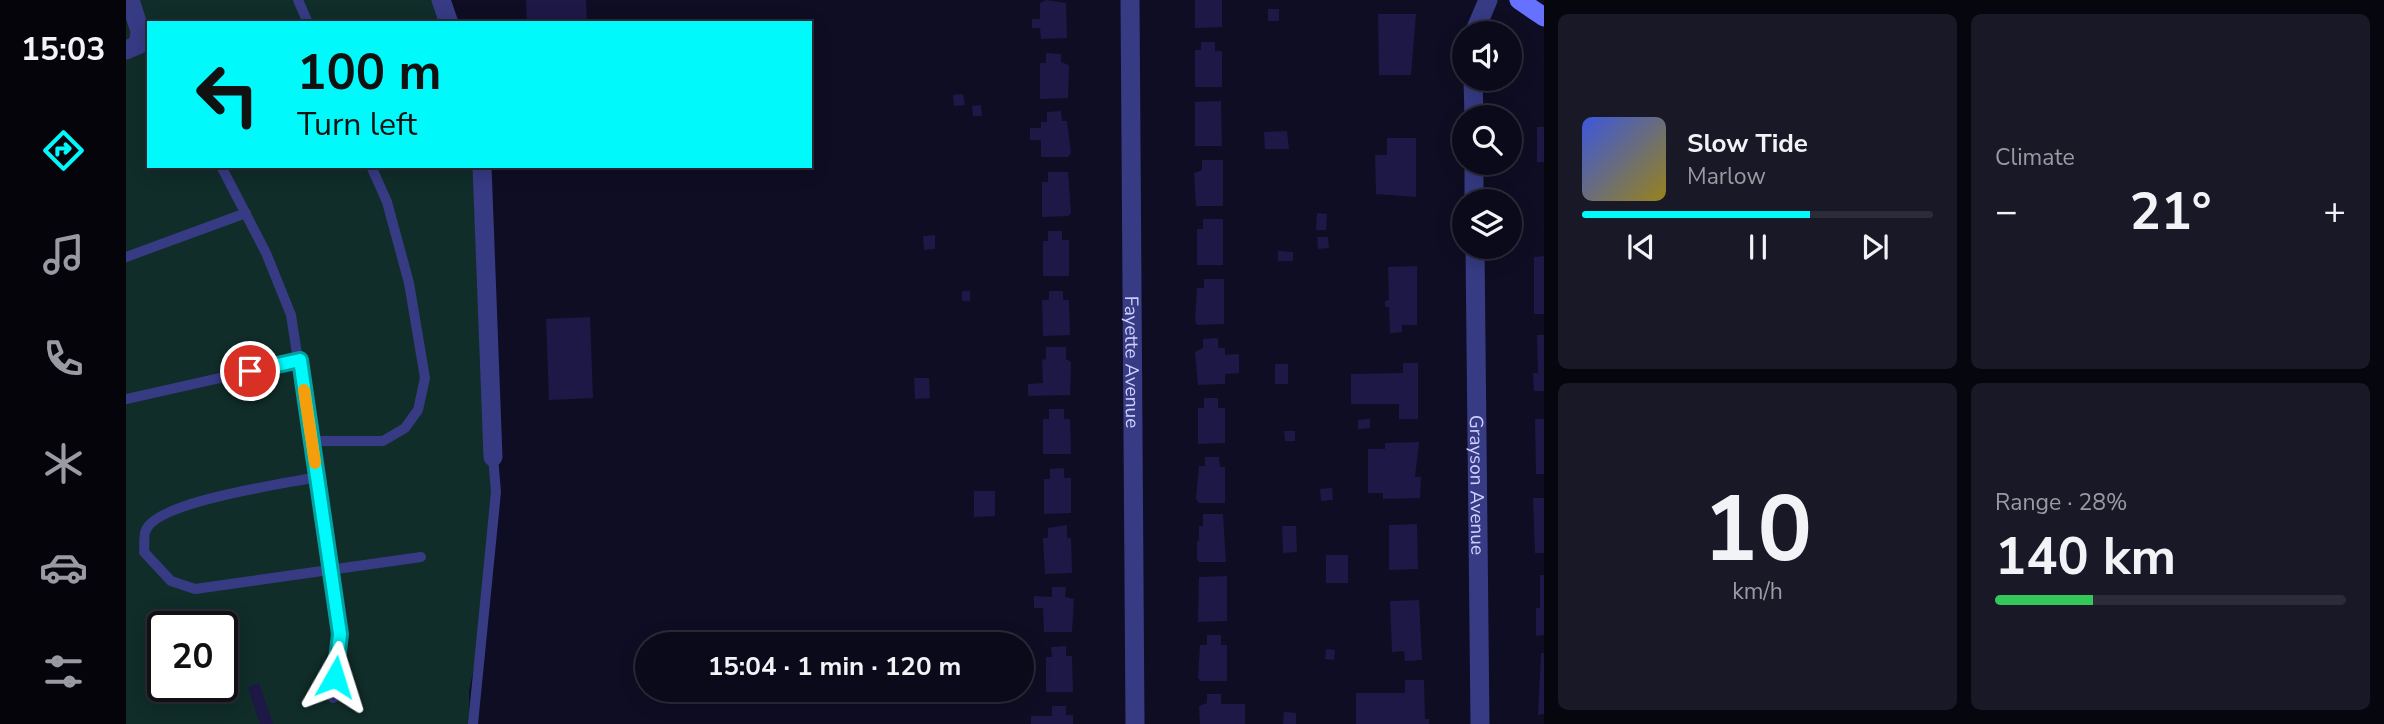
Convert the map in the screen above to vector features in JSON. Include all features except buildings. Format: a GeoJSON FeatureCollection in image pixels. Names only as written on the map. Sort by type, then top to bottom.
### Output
{"type":"FeatureCollection","features":[{"type":"Feature","properties":{"kind":"main road"},"geometry":{"type":"LineString","coordinates":[[1519,0],[1544,18]]}},
{"type":"Feature","properties":{"kind":"street"},"geometry":{"type":"LineString","coordinates":[[126,50],[138,45],[144,37],[130,0]]}},
{"type":"Feature","properties":{"kind":"street"},"geometry":{"type":"LineString","coordinates":[[440,0],[448,21]]}},
{"type":"Feature","properties":{"kind":"street","name":"Fayette Avenue"},"geometry":{"type":"LineString","coordinates":[[1130,0],[1135,724]]}},
{"type":"Feature","properties":{"kind":"street"},"geometry":{"type":"LineString","coordinates":[[1479,21],[1488,0]]}},
{"type":"Feature","properties":{"kind":"street"},"geometry":{"type":"LineString","coordinates":[[482,168],[493,457]]}},
{"type":"Feature","properties":{"kind":"street","name":"Grayson Avenue"},"geometry":{"type":"LineString","coordinates":[[1475,259],[1480,724]]}},
{"type":"Feature","properties":{"kind":"lane"},"geometry":{"type":"LineString","coordinates":[[298,0],[307,21]]}},
{"type":"Feature","properties":{"kind":"lane"},"geometry":{"type":"LineString","coordinates":[[222,168],[266,253],[291,315],[340,634],[333,698]]}},
{"type":"Feature","properties":{"kind":"lane"},"geometry":{"type":"LineString","coordinates":[[312,441],[383,441],[405,428],[418,410],[425,378],[410,283],[387,202],[372,168]]}},
{"type":"Feature","properties":{"kind":"lane"},"geometry":{"type":"LineString","coordinates":[[126,257],[246,213]]}},
{"type":"Feature","properties":{"kind":"lane"},"geometry":{"type":"LineString","coordinates":[[126,399],[300,360]]}},
{"type":"Feature","properties":{"kind":"lane"},"geometry":{"type":"LineString","coordinates":[[473,724],[496,492],[493,457]]}},
{"type":"Feature","properties":{"kind":"lane"},"geometry":{"type":"LineString","coordinates":[[317,477],[195,501],[159,515],[146,530],[144,552],[171,582],[195,589],[421,557]]}},
{"type":"Feature","properties":{"kind":"green space"},"geometry":{"type":"Polygon","coordinates":[[[126,0],[441,0],[448,21],[147,21],[147,168],[482,168],[493,457],[492,583],[469,691],[470,724],[126,724],[126,0]]]}},
{"type":"Feature","properties":{"kind":"slow traffic"},"geometry":{"type":"LineString","coordinates":[[304,390],[315,463]]}},
{"type":"Feature","properties":{"kind":"route"},"geometry":{"type":"LineString","coordinates":[[250,371],[300,360],[340,634],[335,677]]}}]}
